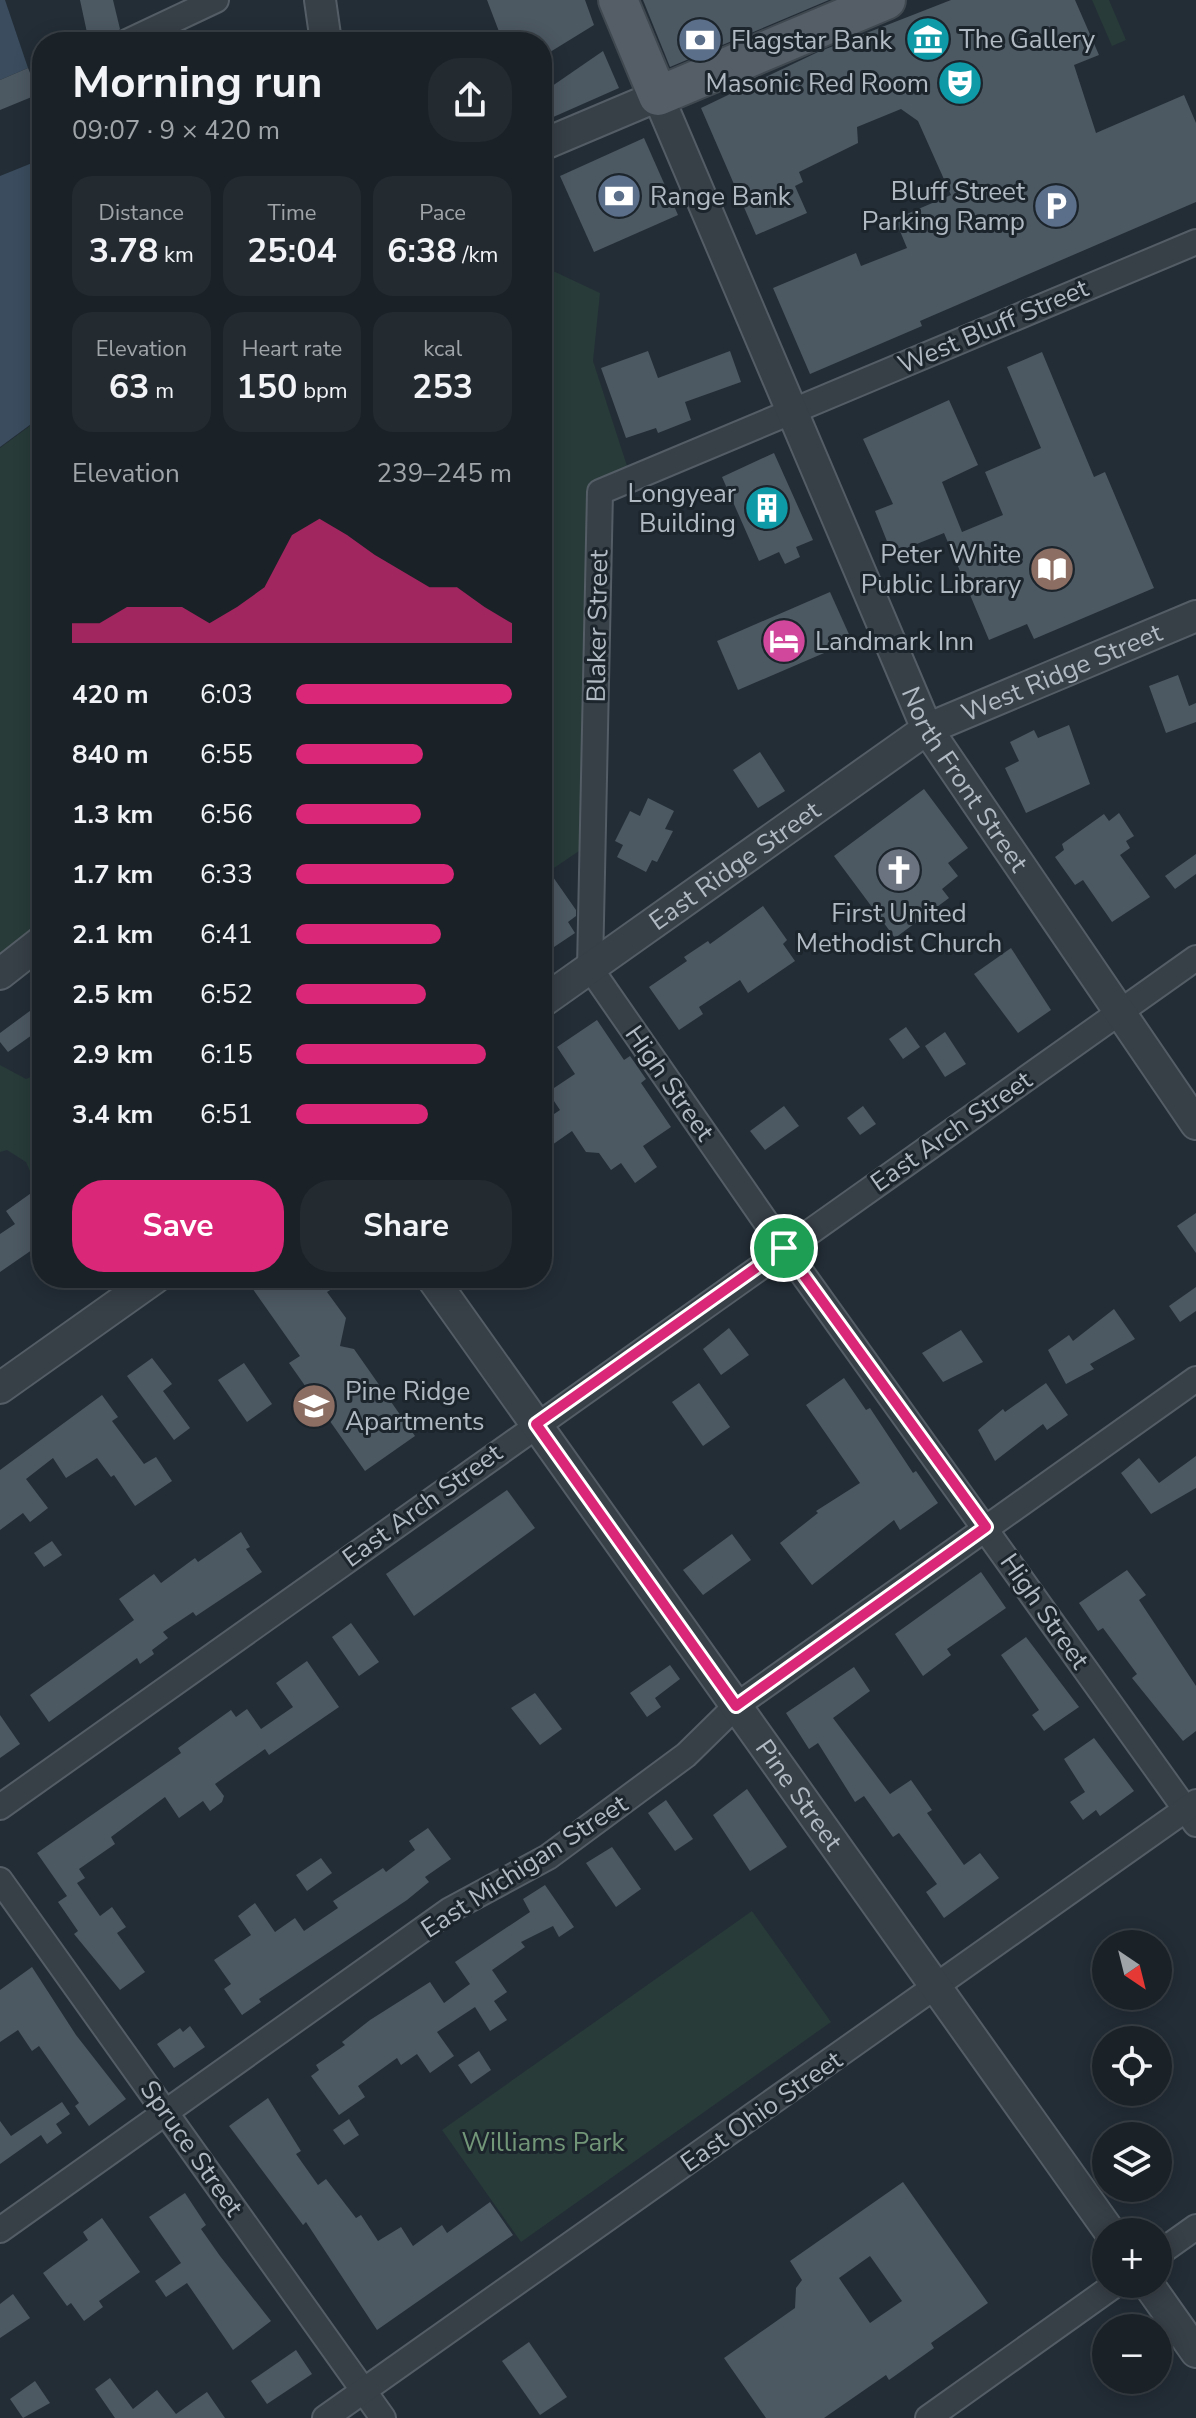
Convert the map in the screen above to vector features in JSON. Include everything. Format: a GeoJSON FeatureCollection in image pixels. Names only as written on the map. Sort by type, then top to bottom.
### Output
{"type":"FeatureCollection","features":[{"type":"Feature","properties":{"kind":"main road"},"geometry":{"type":"LineString","coordinates":[[618,0],[658,96],[886,0]]}},
{"type":"Feature","properties":{"kind":"street"},"geometry":{"type":"LineString","coordinates":[[148,32],[216,0]]}},
{"type":"Feature","properties":{"kind":"street"},"geometry":{"type":"LineString","coordinates":[[320,0],[325,32]]}},
{"type":"Feature","properties":{"kind":"street"},"geometry":{"type":"LineString","coordinates":[[552,141],[658,96]]}},
{"type":"Feature","properties":{"kind":"street","name":"North Front Street"},"geometry":{"type":"LineString","coordinates":[[658,96],[927,729],[1196,1124]]}},
{"type":"Feature","properties":{"kind":"street","name":"West Bluff Street"},"geometry":{"type":"LineString","coordinates":[[791,410],[1196,242]]}},
{"type":"Feature","properties":{"kind":"street","name":"Blaker Street"},"geometry":{"type":"LineString","coordinates":[[590,968],[600,492],[791,410]]}},
{"type":"Feature","properties":{"kind":"street","name":"West Ridge Street"},"geometry":{"type":"LineString","coordinates":[[927,729],[1196,616]]}},
{"type":"Feature","properties":{"kind":"street","name":"East Ridge Street"},"geometry":{"type":"LineString","coordinates":[[552,995],[927,729]]}},
{"type":"Feature","properties":{"kind":"street"},"geometry":{"type":"LineString","coordinates":[[0,974],[32,949]]}},
{"type":"Feature","properties":{"kind":"street","name":"East Arch Street"},"geometry":{"type":"LineString","coordinates":[[0,1807],[1196,958]]}},
{"type":"Feature","properties":{"kind":"street","name":"High Street"},"geometry":{"type":"LineString","coordinates":[[590,968],[784,1248],[1193,1812]]}},
{"type":"Feature","properties":{"kind":"street"},"geometry":{"type":"LineString","coordinates":[[0,1388],[141,1288]]}},
{"type":"Feature","properties":{"kind":"street","name":"Pine Street"},"geometry":{"type":"LineString","coordinates":[[439,1288],[1100,2218]]}},
{"type":"Feature","properties":{"kind":"street","name":"East Michigan Street"},"geometry":{"type":"LineString","coordinates":[[0,2230],[450,1910],[548,1857],[686,1755],[736,1706],[1196,1379]]}},
{"type":"Feature","properties":{"kind":"street","name":"East Ohio Street"},"geometry":{"type":"LineString","coordinates":[[325,2418],[935,1988],[1193,1812]]}},
{"type":"Feature","properties":{"kind":"street","name":"Spruce Street"},"geometry":{"type":"LineString","coordinates":[[0,1880],[383,2418]]}},
{"type":"Feature","properties":{"kind":"street"},"geometry":{"type":"LineString","coordinates":[[1172,2244],[1196,2227]]}},
{"type":"Feature","properties":{"kind":"street"},"geometry":{"type":"LineString","coordinates":[[928,2418],[1096,2298]]}},
{"type":"Feature","properties":{"kind":"street"},"geometry":{"type":"LineString","coordinates":[[1158,2298],[1196,2352]]}},
{"type":"Feature","properties":{"kind":"green space"},"geometry":{"type":"Polygon","coordinates":[[[1092,0],[1109,0],[1126,40],[1112,46],[1092,0]]]}},
{"type":"Feature","properties":{"kind":"green space"},"geometry":{"type":"Polygon","coordinates":[[[552,271],[600,293],[593,361],[628,469],[601,480],[585,847],[552,869],[552,271]]]}},
{"type":"Feature","properties":{"kind":"green space"},"geometry":{"type":"Polygon","coordinates":[[[32,424],[32,949],[0,974],[0,448],[32,424]]]}},
{"type":"Feature","properties":{"kind":"green space"},"geometry":{"type":"Polygon","coordinates":[[[0,1065],[26,1079],[32,1076],[32,1176],[26,1162],[7,1150],[0,1152],[0,1065]]]}},
{"type":"Feature","properties":{"kind":"green space","name":"Williams Park"},"geometry":{"type":"Polygon","coordinates":[[[752,1911],[831,2022],[521,2242],[442,2130],[752,1911]]]}},
{"type":"Feature","properties":{"kind":"water"},"geometry":{"type":"Polygon","coordinates":[[[0,0],[5,0],[28,68],[0,80],[0,0]]]}},
{"type":"Feature","properties":{"kind":"water"},"geometry":{"type":"Polygon","coordinates":[[[32,163],[32,423],[0,447],[0,176],[32,163]]]}},
{"type":"Feature","properties":{"kind":"building"},"geometry":{"type":"Polygon","coordinates":[[[80,0],[113,0],[120,29],[118,32],[87,32],[80,0]]]}},
{"type":"Feature","properties":{"kind":"building"},"geometry":{"type":"Polygon","coordinates":[[[487,0],[585,0],[594,25],[552,51],[552,32],[499,32],[487,0]]]}},
{"type":"Feature","properties":{"kind":"building","name":"Flagstar Bank"},"geometry":{"type":"Polygon","coordinates":[[[643,0],[829,0],[670,67],[643,0]]]}},
{"type":"Feature","properties":{"kind":"building"},"geometry":{"type":"Polygon","coordinates":[[[951,0],[1075,0],[1099,55],[1074,65],[1096,133],[1184,95],[1196,123],[1196,202],[920,321],[922,326],[810,374],[773,288],[856,253],[861,266],[907,248],[895,219],[951,195],[918,121],[901,109],[857,127],[858,143],[799,172],[803,182],[795,186],[807,213],[756,235],[701,108],[818,52],[951,0]]]}},
{"type":"Feature","properties":{"kind":"building"},"geometry":{"type":"Polygon","coordinates":[[[603,51],[619,88],[552,118],[552,86],[603,51]]]}},
{"type":"Feature","properties":{"kind":"building"},"geometry":{"type":"Polygon","coordinates":[[[28,68],[32,77],[32,97],[0,110],[0,80],[28,68]]]}},
{"type":"Feature","properties":{"kind":"building","name":"Range Bank"},"geometry":{"type":"Polygon","coordinates":[[[644,138],[678,215],[594,252],[560,176],[644,138]]]}},
{"type":"Feature","properties":{"kind":"building"},"geometry":{"type":"Polygon","coordinates":[[[648,351],[658,378],[730,351],[741,382],[685,402],[691,420],[658,433],[656,428],[626,438],[601,368],[648,351]]]}},
{"type":"Feature","properties":{"kind":"building"},"geometry":{"type":"Polygon","coordinates":[[[1042,352],[1094,477],[1105,472],[1154,588],[1034,639],[1027,624],[989,640],[944,533],[892,554],[875,511],[893,504],[863,439],[949,400],[978,465],[942,482],[962,532],[1003,515],[985,472],[1041,448],[1007,367],[1042,352]]]}},
{"type":"Feature","properties":{"kind":"building","name":"Longyear Building"},"geometry":{"type":"Polygon","coordinates":[[[774,453],[813,540],[796,547],[800,557],[785,564],[779,552],[759,561],[722,477],[774,453]]]}},
{"type":"Feature","properties":{"kind":"building","name":"Landmark Inn"},"geometry":{"type":"Polygon","coordinates":[[[830,592],[852,641],[738,690],[717,641],[830,592]]]}},
{"type":"Feature","properties":{"kind":"building"},"geometry":{"type":"Polygon","coordinates":[[[1178,675],[1189,706],[1196,703],[1196,722],[1166,733],[1149,686],[1178,675]]]}},
{"type":"Feature","properties":{"kind":"building"},"geometry":{"type":"Polygon","coordinates":[[[1069,725],[1090,784],[1026,813],[1005,768],[1019,761],[1010,742],[1034,730],[1038,738],[1069,725]]]}},
{"type":"Feature","properties":{"kind":"building"},"geometry":{"type":"Polygon","coordinates":[[[760,752],[785,791],[758,808],[733,770],[760,752]]]}},
{"type":"Feature","properties":{"kind":"building","name":"First United Methodist Church"},"geometry":{"type":"Polygon","coordinates":[[[924,789],[968,848],[948,863],[958,876],[942,889],[949,898],[895,938],[834,856],[924,789]]]}},
{"type":"Feature","properties":{"kind":"building"},"geometry":{"type":"Polygon","coordinates":[[[648,798],[674,811],[665,829],[673,831],[657,862],[652,860],[646,872],[617,857],[623,845],[615,841],[630,811],[640,816],[648,798]]]}},
{"type":"Feature","properties":{"kind":"building"},"geometry":{"type":"Polygon","coordinates":[[[1119,813],[1134,836],[1126,841],[1130,848],[1120,855],[1150,897],[1112,922],[1083,880],[1075,885],[1055,857],[1064,850],[1062,844],[1104,814],[1109,821],[1119,813]]]}},
{"type":"Feature","properties":{"kind":"building"},"geometry":{"type":"Polygon","coordinates":[[[1196,854],[1196,874],[1175,889],[1165,876],[1196,854]]]}},
{"type":"Feature","properties":{"kind":"building"},"geometry":{"type":"Polygon","coordinates":[[[552,878],[576,910],[576,916],[568,922],[575,933],[552,948],[552,878]]]}},
{"type":"Feature","properties":{"kind":"building"},"geometry":{"type":"Polygon","coordinates":[[[763,906],[787,940],[783,944],[795,961],[748,993],[740,980],[699,1007],[703,1014],[679,1030],[649,987],[687,961],[684,957],[708,941],[710,944],[763,906]]]}},
{"type":"Feature","properties":{"kind":"building"},"geometry":{"type":"Polygon","coordinates":[[[1011,948],[1051,1010],[1018,1033],[974,974],[1011,948]]]}},
{"type":"Feature","properties":{"kind":"building"},"geometry":{"type":"Polygon","coordinates":[[[32,1009],[32,1035],[8,1052],[0,1042],[0,1033],[32,1009]]]}},
{"type":"Feature","properties":{"kind":"building"},"geometry":{"type":"Polygon","coordinates":[[[597,1020],[624,1060],[630,1056],[646,1079],[641,1083],[671,1127],[643,1146],[657,1167],[635,1183],[621,1163],[611,1170],[599,1153],[586,1152],[572,1131],[552,1145],[552,1115],[560,1110],[552,1098],[552,1089],[575,1074],[557,1047],[597,1020]]]}},
{"type":"Feature","properties":{"kind":"building"},"geometry":{"type":"Polygon","coordinates":[[[906,1027],[920,1047],[903,1059],[889,1039],[906,1027]]]}},
{"type":"Feature","properties":{"kind":"building"},"geometry":{"type":"Polygon","coordinates":[[[945,1032],[966,1064],[945,1077],[925,1046],[945,1032]]]}},
{"type":"Feature","properties":{"kind":"building"},"geometry":{"type":"Polygon","coordinates":[[[784,1106],[799,1126],[765,1150],[750,1131],[784,1106]]]}},
{"type":"Feature","properties":{"kind":"building"},"geometry":{"type":"Polygon","coordinates":[[[863,1106],[876,1124],[860,1135],[847,1118],[863,1106]]]}},
{"type":"Feature","properties":{"kind":"building"},"geometry":{"type":"Polygon","coordinates":[[[32,1192],[32,1250],[0,1272],[0,1234],[15,1224],[6,1211],[32,1192]]]}},
{"type":"Feature","properties":{"kind":"building"},"geometry":{"type":"Polygon","coordinates":[[[1196,1213],[1196,1253],[1177,1226],[1196,1213]]]}},
{"type":"Feature","properties":{"kind":"building"},"geometry":{"type":"Polygon","coordinates":[[[1196,1287],[1196,1311],[1180,1322],[1169,1306],[1196,1287]]]}},
{"type":"Feature","properties":{"kind":"building","name":"Pine Ridge Apartments"},"geometry":{"type":"Polygon","coordinates":[[[252,1288],[331,1288],[327,1292],[346,1318],[340,1346],[354,1349],[415,1436],[365,1471],[289,1363],[300,1356],[252,1288]]]}},
{"type":"Feature","properties":{"kind":"building"},"geometry":{"type":"Polygon","coordinates":[[[1114,1309],[1135,1339],[1090,1364],[1094,1369],[1066,1384],[1048,1350],[1069,1335],[1073,1341],[1114,1309]]]}},
{"type":"Feature","properties":{"kind":"building"},"geometry":{"type":"Polygon","coordinates":[[[729,1328],[749,1355],[721,1375],[703,1349],[729,1328]]]}},
{"type":"Feature","properties":{"kind":"building"},"geometry":{"type":"Polygon","coordinates":[[[961,1330],[983,1362],[943,1382],[922,1353],[961,1330]]]}},
{"type":"Feature","properties":{"kind":"building"},"geometry":{"type":"Polygon","coordinates":[[[152,1358],[172,1384],[163,1391],[190,1428],[174,1440],[127,1376],[152,1358]]]}},
{"type":"Feature","properties":{"kind":"building"},"geometry":{"type":"Polygon","coordinates":[[[244,1363],[272,1404],[247,1422],[218,1380],[244,1363]]]}},
{"type":"Feature","properties":{"kind":"building"},"geometry":{"type":"Polygon","coordinates":[[[844,1378],[866,1410],[870,1408],[913,1473],[916,1471],[938,1503],[900,1530],[894,1520],[812,1585],[780,1543],[818,1513],[816,1511],[860,1483],[806,1405],[844,1378]]]}},
{"type":"Feature","properties":{"kind":"building"},"geometry":{"type":"Polygon","coordinates":[[[699,1383],[730,1427],[703,1446],[672,1402],[699,1383]]]}},
{"type":"Feature","properties":{"kind":"building"},"geometry":{"type":"Polygon","coordinates":[[[1046,1383],[1068,1415],[1047,1430],[1043,1424],[995,1461],[978,1430],[1003,1409],[1005,1412],[1046,1383]]]}},
{"type":"Feature","properties":{"kind":"building"},"geometry":{"type":"Polygon","coordinates":[[[102,1395],[118,1417],[112,1421],[144,1464],[156,1457],[172,1481],[135,1506],[114,1475],[111,1477],[97,1458],[66,1478],[53,1458],[26,1479],[48,1508],[30,1522],[23,1513],[0,1530],[0,1470],[102,1395]]]}},
{"type":"Feature","properties":{"kind":"building"},"geometry":{"type":"Polygon","coordinates":[[[1196,1456],[1196,1488],[1151,1514],[1121,1473],[1139,1458],[1159,1483],[1196,1456]]]}},
{"type":"Feature","properties":{"kind":"building"},"geometry":{"type":"Polygon","coordinates":[[[507,1490],[535,1528],[414,1616],[386,1574],[507,1490]]]}},
{"type":"Feature","properties":{"kind":"building"},"geometry":{"type":"Polygon","coordinates":[[[241,1532],[250,1547],[246,1549],[262,1572],[196,1616],[193,1612],[163,1632],[168,1638],[152,1650],[154,1654],[140,1664],[137,1658],[49,1722],[30,1695],[134,1620],[119,1599],[154,1574],[161,1583],[195,1558],[198,1562],[241,1532]]]}},
{"type":"Feature","properties":{"kind":"building"},"geometry":{"type":"Polygon","coordinates":[[[732,1534],[751,1560],[703,1595],[683,1570],[732,1534]]]}},
{"type":"Feature","properties":{"kind":"building"},"geometry":{"type":"Polygon","coordinates":[[[52,1541],[62,1555],[44,1567],[34,1553],[52,1541]]]}},
{"type":"Feature","properties":{"kind":"building"},"geometry":{"type":"Polygon","coordinates":[[[1127,1570],[1146,1595],[1139,1600],[1196,1686],[1196,1731],[1183,1741],[1132,1678],[1137,1674],[1103,1628],[1098,1631],[1079,1603],[1127,1570]]]}},
{"type":"Feature","properties":{"kind":"building"},"geometry":{"type":"Polygon","coordinates":[[[981,1572],[1006,1608],[947,1649],[951,1655],[923,1676],[895,1634],[981,1572]]]}},
{"type":"Feature","properties":{"kind":"building"},"geometry":{"type":"Polygon","coordinates":[[[351,1623],[379,1662],[359,1676],[332,1637],[351,1623]]]}},
{"type":"Feature","properties":{"kind":"building"},"geometry":{"type":"Polygon","coordinates":[[[1026,1637],[1079,1707],[1044,1731],[1032,1715],[1039,1710],[1001,1655],[1026,1637]]]}},
{"type":"Feature","properties":{"kind":"building"},"geometry":{"type":"Polygon","coordinates":[[[307,1661],[339,1707],[269,1755],[265,1749],[215,1784],[224,1796],[222,1802],[210,1811],[203,1801],[179,1818],[165,1797],[111,1837],[115,1844],[79,1869],[85,1878],[77,1883],[100,1916],[112,1907],[126,1927],[117,1933],[145,1972],[120,1990],[74,1934],[78,1931],[58,1902],[67,1896],[37,1853],[181,1753],[178,1748],[231,1710],[236,1717],[247,1709],[261,1729],[293,1707],[276,1683],[307,1661]]]}},
{"type":"Feature","properties":{"kind":"building"},"geometry":{"type":"Polygon","coordinates":[[[670,1665],[680,1679],[655,1698],[661,1707],[647,1717],[630,1693],[670,1665]]]}},
{"type":"Feature","properties":{"kind":"building"},"geometry":{"type":"Polygon","coordinates":[[[854,1667],[870,1691],[833,1718],[890,1794],[911,1780],[932,1810],[927,1813],[964,1865],[980,1853],[999,1878],[944,1918],[926,1892],[937,1884],[899,1833],[893,1837],[864,1796],[855,1802],[818,1743],[809,1749],[786,1713],[854,1667]]]}},
{"type":"Feature","properties":{"kind":"building"},"geometry":{"type":"Polygon","coordinates":[[[535,1693],[562,1729],[540,1745],[511,1708],[535,1693]]]}},
{"type":"Feature","properties":{"kind":"building"},"geometry":{"type":"Polygon","coordinates":[[[0,1715],[20,1744],[0,1758],[0,1715]]]}},
{"type":"Feature","properties":{"kind":"building"},"geometry":{"type":"Polygon","coordinates":[[[1094,1738],[1134,1791],[1100,1816],[1096,1810],[1083,1820],[1070,1802],[1085,1792],[1064,1759],[1094,1738]]]}},
{"type":"Feature","properties":{"kind":"building"},"geometry":{"type":"Polygon","coordinates":[[[747,1789],[787,1847],[750,1871],[713,1815],[747,1789]]]}},
{"type":"Feature","properties":{"kind":"building"},"geometry":{"type":"Polygon","coordinates":[[[666,1800],[693,1839],[675,1851],[648,1813],[666,1800]]]}},
{"type":"Feature","properties":{"kind":"building"},"geometry":{"type":"Polygon","coordinates":[[[428,1828],[451,1859],[425,1877],[429,1882],[259,1999],[261,2002],[242,2015],[224,1989],[231,1984],[214,1960],[251,1935],[238,1916],[255,1903],[275,1932],[295,1918],[304,1931],[338,1908],[333,1901],[383,1868],[386,1872],[415,1850],[409,1841],[428,1828]]]}},
{"type":"Feature","properties":{"kind":"building"},"geometry":{"type":"Polygon","coordinates":[[[612,1847],[641,1889],[616,1907],[586,1863],[612,1847]]]}},
{"type":"Feature","properties":{"kind":"building"},"geometry":{"type":"Polygon","coordinates":[[[321,1858],[332,1873],[307,1891],[296,1875],[321,1858]]]}},
{"type":"Feature","properties":{"kind":"building"},"geometry":{"type":"Polygon","coordinates":[[[545,1885],[574,1927],[559,1937],[553,1926],[521,1942],[525,1947],[492,1970],[507,1992],[494,2001],[507,2020],[490,2031],[475,2007],[437,2032],[454,2056],[430,2073],[417,2054],[401,2065],[397,2058],[358,2086],[365,2097],[339,2115],[311,2076],[319,2070],[316,2065],[345,2045],[342,2042],[370,2020],[430,1982],[444,2003],[470,1984],[455,1962],[530,1912],[523,1899],[545,1885]]]}},
{"type":"Feature","properties":{"kind":"building"},"geometry":{"type":"Polygon","coordinates":[[[32,1967],[76,2035],[126,2099],[89,2126],[75,2106],[79,2103],[39,2046],[32,2051],[18,2030],[0,2042],[0,1990],[32,1967]]]}},
{"type":"Feature","properties":{"kind":"building"},"geometry":{"type":"Polygon","coordinates":[[[190,2026],[205,2047],[174,2068],[157,2044],[180,2028],[183,2032],[190,2026]]]}},
{"type":"Feature","properties":{"kind":"building"},"geometry":{"type":"Polygon","coordinates":[[[479,2051],[491,2070],[471,2084],[458,2065],[479,2051]]]}},
{"type":"Feature","properties":{"kind":"building"},"geometry":{"type":"Polygon","coordinates":[[[268,2098],[301,2151],[296,2154],[318,2185],[326,2179],[356,2218],[361,2215],[378,2241],[401,2227],[413,2246],[442,2225],[447,2233],[490,2202],[513,2235],[377,2330],[306,2222],[303,2225],[229,2126],[268,2098]]]}},
{"type":"Feature","properties":{"kind":"building"},"geometry":{"type":"Polygon","coordinates":[[[62,2102],[70,2114],[56,2124],[62,2133],[47,2144],[41,2135],[0,2164],[0,2121],[11,2136],[62,2102]]]}},
{"type":"Feature","properties":{"kind":"building"},"geometry":{"type":"Polygon","coordinates":[[[349,2119],[359,2135],[344,2145],[333,2130],[349,2119]]]}},
{"type":"Feature","properties":{"kind":"building"},"geometry":{"type":"Polygon","coordinates":[[[903,2182],[988,2303],[931,2343],[934,2348],[889,2380],[886,2375],[824,2418],[766,2418],[724,2358],[795,2308],[796,2288],[802,2280],[790,2261],[903,2182]],[[870,2256],[839,2278],[870,2323],[902,2301],[870,2256]]]}},
{"type":"Feature","properties":{"kind":"building"},"geometry":{"type":"Polygon","coordinates":[[[185,2193],[206,2225],[201,2229],[271,2321],[233,2350],[187,2283],[166,2297],[155,2281],[181,2263],[149,2217],[185,2193]]]}},
{"type":"Feature","properties":{"kind":"building"},"geometry":{"type":"Polygon","coordinates":[[[102,2218],[140,2272],[99,2301],[103,2307],[84,2321],[71,2303],[67,2306],[43,2273],[88,2240],[83,2232],[102,2218]]]}},
{"type":"Feature","properties":{"kind":"building"},"geometry":{"type":"Polygon","coordinates":[[[13,2294],[30,2318],[0,2338],[0,2304],[13,2294]]]}},
{"type":"Feature","properties":{"kind":"building"},"geometry":{"type":"Polygon","coordinates":[[[529,2342],[567,2397],[540,2415],[502,2361],[529,2342]]]}},
{"type":"Feature","properties":{"kind":"building"},"geometry":{"type":"Polygon","coordinates":[[[296,2350],[312,2374],[267,2404],[251,2381],[296,2350]]]}},
{"type":"Feature","properties":{"kind":"building"},"geometry":{"type":"Polygon","coordinates":[[[110,2378],[133,2409],[157,2390],[176,2414],[207,2392],[225,2418],[115,2418],[95,2389],[110,2378]]]}},
{"type":"Feature","properties":{"kind":"building"},"geometry":{"type":"Polygon","coordinates":[[[35,2381],[50,2403],[23,2418],[10,2399],[35,2381]]]}},
{"type":"Feature","properties":{"kind":"place","name":"The Gallery"},"geometry":{"type":"Point","coordinates":[928,39]}},
{"type":"Feature","properties":{"kind":"place","name":"Flagstar Bank"},"geometry":{"type":"Point","coordinates":[700,40]}},
{"type":"Feature","properties":{"kind":"place","name":"Masonic Red Room"},"geometry":{"type":"Point","coordinates":[960,83]}},
{"type":"Feature","properties":{"kind":"place","name":"Range Bank"},"geometry":{"type":"Point","coordinates":[619,196]}},
{"type":"Feature","properties":{"kind":"place","name":"Bluff Street Parking Ramp"},"geometry":{"type":"Point","coordinates":[1056,206]}},
{"type":"Feature","properties":{"kind":"place","name":"Longyear Building"},"geometry":{"type":"Point","coordinates":[767,508]}},
{"type":"Feature","properties":{"kind":"place","name":"Peter White Public Library"},"geometry":{"type":"Point","coordinates":[1052,569]}},
{"type":"Feature","properties":{"kind":"place","name":"Landmark Inn"},"geometry":{"type":"Point","coordinates":[784,641]}},
{"type":"Feature","properties":{"kind":"place","name":"First United Methodist Church"},"geometry":{"type":"Point","coordinates":[899,870]}},
{"type":"Feature","properties":{"kind":"place","name":"Pine Ridge Apartments"},"geometry":{"type":"Point","coordinates":[314,1406]}},
{"type":"Feature","properties":{"kind":"route"},"geometry":{"type":"LineString","coordinates":[[784,1248],[986,1527],[736,1706],[536,1424],[784,1248]]}}]}
